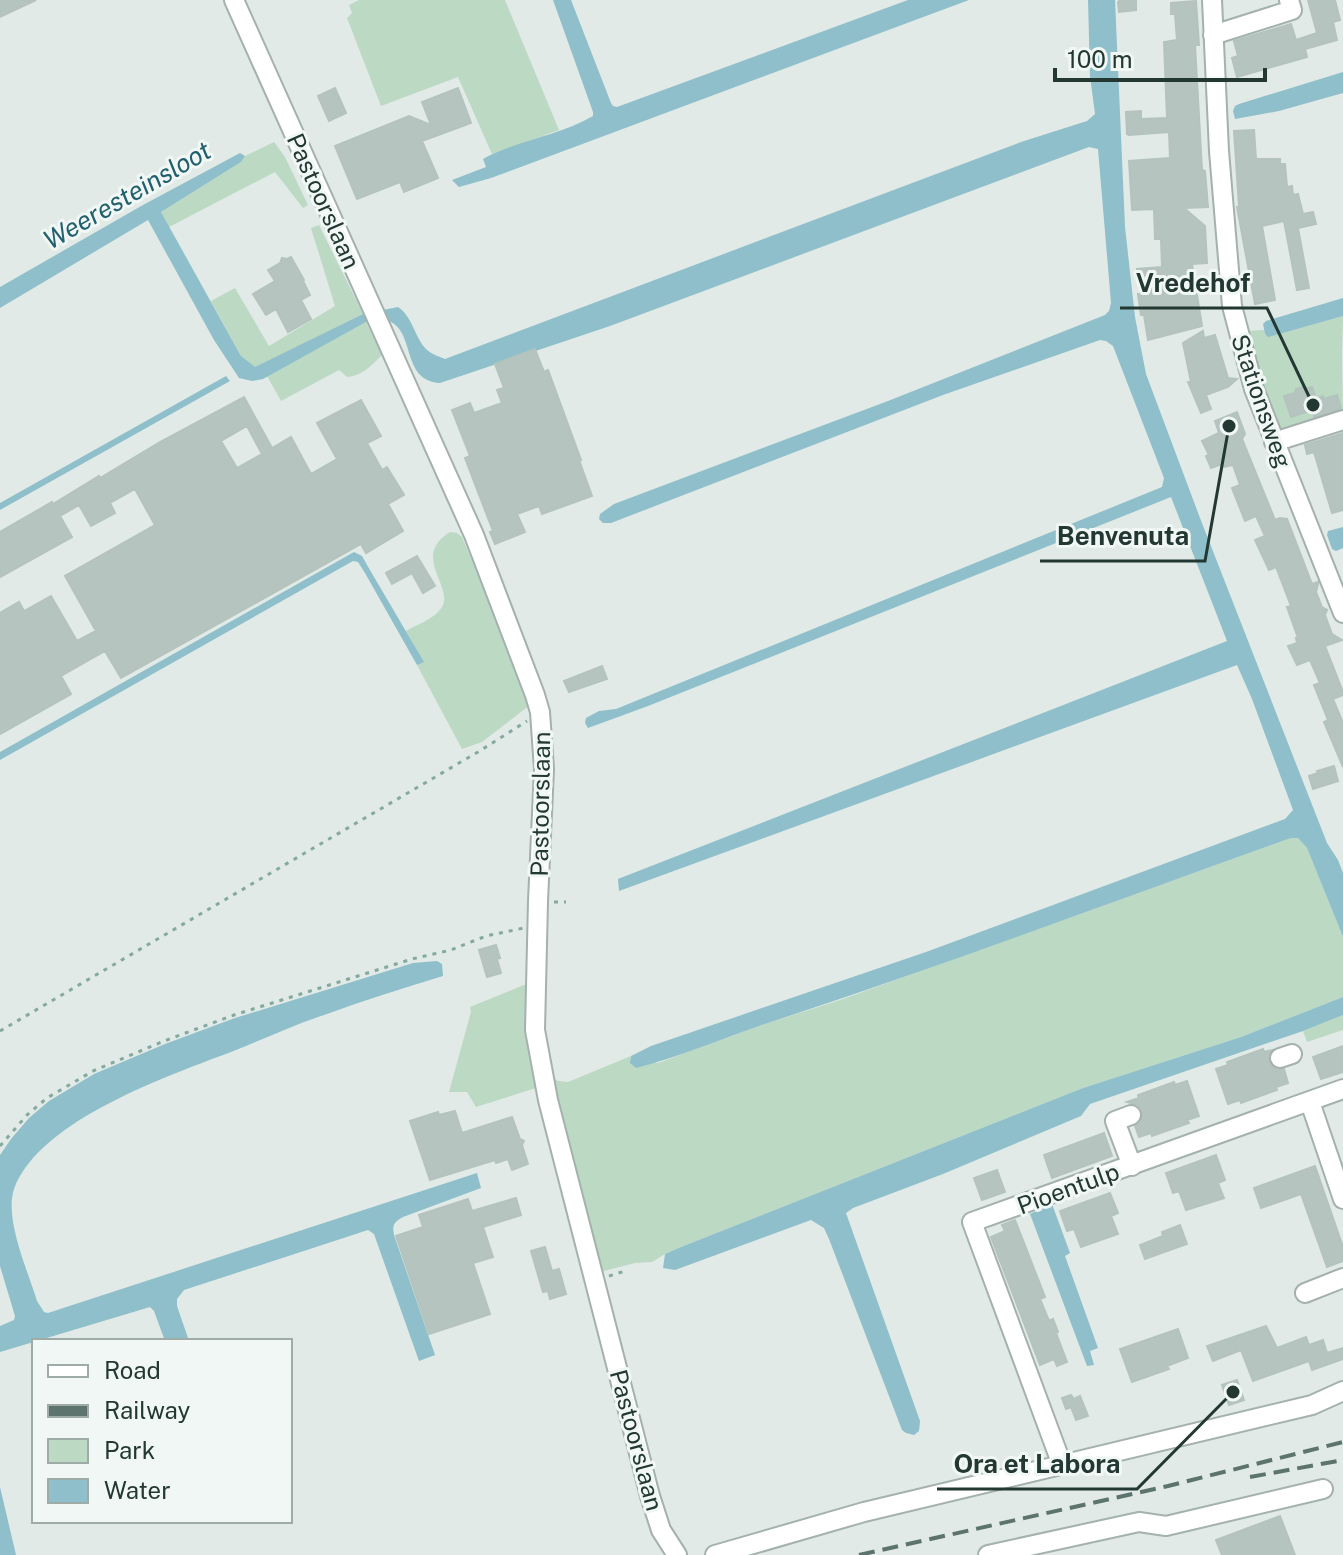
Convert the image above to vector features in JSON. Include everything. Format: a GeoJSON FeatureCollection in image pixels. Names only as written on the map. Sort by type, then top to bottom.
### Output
{"type":"FeatureCollection","features":[{"type":"Feature","properties":{"kind":"street","name":"Pastoorslaan"},"geometry":{"type":"LineString","coordinates":[[234,0],[474,535],[540,712],[544,769],[535,1030],[548,1100],[650,1496],[661,1530],[677,1555]]}},
{"type":"Feature","properties":{"kind":"street","name":"Stationsweg"},"geometry":{"type":"LineString","coordinates":[[1212,0],[1221,182],[1232,306],[1254,389],[1343,613]]}},
{"type":"Feature","properties":{"kind":"street"},"geometry":{"type":"LineString","coordinates":[[1213,35],[1292,10],[1289,0]]}},
{"type":"Feature","properties":{"kind":"street"},"geometry":{"type":"LineString","coordinates":[[1274,442],[1343,420]]}},
{"type":"Feature","properties":{"kind":"street","name":"Pioentulp"},"geometry":{"type":"LineString","coordinates":[[1062,1465],[972,1222],[1343,1089]]}},
{"type":"Feature","properties":{"kind":"street"},"geometry":{"type":"LineString","coordinates":[[1310,1102],[1343,1199]]}},
{"type":"Feature","properties":{"kind":"street"},"geometry":{"type":"LineString","coordinates":[[1131,1115],[1115,1121],[1132,1166]]}},
{"type":"Feature","properties":{"kind":"street"},"geometry":{"type":"LineString","coordinates":[[1305,1293],[1343,1278]]}},
{"type":"Feature","properties":{"kind":"street"},"geometry":{"type":"LineString","coordinates":[[715,1555],[864,1512],[1312,1405],[1343,1391]]}},
{"type":"Feature","properties":{"kind":"street"},"geometry":{"type":"LineString","coordinates":[[988,1555],[1139,1522],[1166,1526],[1323,1489]]}},
{"type":"Feature","properties":{"kind":"path"},"geometry":{"type":"LineString","coordinates":[[0,1031],[450,768],[540,712]]}},
{"type":"Feature","properties":{"kind":"path"},"geometry":{"type":"LineString","coordinates":[[0,1146],[47,1098],[93,1071],[164,1041],[234,1015],[412,959],[451,950],[486,936],[538,927]]}},
{"type":"Feature","properties":{"kind":"green space"},"geometry":{"type":"Polygon","coordinates":[[[359,0],[505,0],[559,130],[492,154],[458,77],[381,106],[347,18],[352,13],[349,5],[359,0]]]}},
{"type":"Feature","properties":{"kind":"green space"},"geometry":{"type":"Polygon","coordinates":[[[274,142],[285,157],[308,205],[303,208],[275,172],[169,227],[161,212],[241,162],[245,156],[274,142]]]}},
{"type":"Feature","properties":{"kind":"green space"},"geometry":{"type":"Polygon","coordinates":[[[319,225],[363,314],[255,368],[241,356],[211,301],[235,288],[269,346],[335,306],[311,228],[319,225]]]}},
{"type":"Feature","properties":{"kind":"green space"},"geometry":{"type":"Polygon","coordinates":[[[1343,316],[1343,418],[1279,436],[1244,331],[1264,330],[1268,336],[1343,316]]]}},
{"type":"Feature","properties":{"kind":"green space"},"geometry":{"type":"Polygon","coordinates":[[[366,322],[382,355],[374,363],[362,372],[347,377],[339,370],[281,401],[267,376],[366,322]]]}},
{"type":"Feature","properties":{"kind":"green space"},"geometry":{"type":"Polygon","coordinates":[[[450,532],[462,537],[530,705],[482,742],[462,749],[417,665],[423,662],[406,631],[432,617],[444,603],[434,552],[438,542],[450,532]]]}},
{"type":"Feature","properties":{"kind":"green space"},"geometry":{"type":"Polygon","coordinates":[[[1298,838],[1307,848],[1343,937],[1343,997],[1241,1037],[1083,1088],[681,1247],[652,1262],[600,1272],[551,1077],[568,1082],[631,1056],[630,1059],[658,1063],[1298,838]]]}},
{"type":"Feature","properties":{"kind":"green space"},"geometry":{"type":"Polygon","coordinates":[[[529,983],[539,1087],[476,1107],[467,1092],[449,1092],[470,1007],[529,983]]]}},
{"type":"Feature","properties":{"kind":"green space"},"geometry":{"type":"Polygon","coordinates":[[[1343,1015],[1343,1030],[1307,1042],[1303,1031],[1343,1015]]]}},
{"type":"Feature","properties":{"kind":"water"},"geometry":{"type":"Polygon","coordinates":[[[553,0],[571,0],[611,103],[617,107],[908,0],[969,0],[491,178],[459,187],[452,180],[486,167],[483,159],[593,116],[553,0]]]}},
{"type":"Feature","properties":{"kind":"water"},"geometry":{"type":"Polygon","coordinates":[[[1088,0],[1115,0],[1125,227],[1135,317],[1146,374],[1327,843],[1343,873],[1343,937],[1307,848],[1298,838],[1291,838],[913,974],[636,1068],[630,1063],[631,1056],[651,1046],[926,952],[1285,819],[1293,810],[1237,665],[619,891],[618,879],[1227,641],[1171,497],[648,706],[588,728],[585,723],[586,718],[599,711],[616,709],[1162,487],[1164,478],[1113,346],[1100,340],[943,395],[611,523],[603,523],[599,519],[600,514],[614,504],[1105,315],[1111,303],[1098,149],[1089,147],[610,326],[440,383],[420,374],[398,328],[382,320],[366,322],[263,379],[252,381],[239,378],[214,340],[148,220],[0,308],[0,287],[240,153],[245,156],[241,162],[161,212],[241,356],[255,367],[363,314],[398,307],[427,350],[445,359],[1021,142],[1087,121],[1095,114],[1090,76],[1088,0]]]}},
{"type":"Feature","properties":{"kind":"water"},"geometry":{"type":"Polygon","coordinates":[[[1343,72],[1343,93],[1279,111],[1235,119],[1233,111],[1239,104],[1343,72]]]}},
{"type":"Feature","properties":{"kind":"water"},"geometry":{"type":"Polygon","coordinates":[[[1343,298],[1343,316],[1268,337],[1265,334],[1263,324],[1266,321],[1343,298]]]}},
{"type":"Feature","properties":{"kind":"water"},"geometry":{"type":"Polygon","coordinates":[[[226,376],[230,381],[0,510],[0,503],[226,376]]]}},
{"type":"Feature","properties":{"kind":"water"},"geometry":{"type":"Polygon","coordinates":[[[1343,527],[1343,548],[1336,551],[1332,549],[1328,531],[1343,527]]]}},
{"type":"Feature","properties":{"kind":"water"},"geometry":{"type":"Polygon","coordinates":[[[354,552],[362,556],[424,662],[417,665],[365,573],[358,562],[353,561],[0,760],[0,752],[354,552]]]}},
{"type":"Feature","properties":{"kind":"water"},"geometry":{"type":"Polygon","coordinates":[[[437,961],[442,964],[443,976],[304,1022],[178,1072],[79,1121],[51,1141],[28,1164],[14,1189],[12,1215],[37,1301],[48,1313],[477,1173],[481,1188],[403,1217],[394,1226],[394,1235],[435,1355],[419,1361],[374,1234],[368,1230],[184,1290],[177,1299],[177,1306],[188,1339],[164,1339],[150,1307],[43,1339],[32,1339],[32,1342],[0,1352],[0,1326],[14,1320],[15,1316],[0,1266],[0,1155],[29,1118],[49,1101],[94,1074],[165,1044],[235,1018],[413,963],[437,961]]]}},
{"type":"Feature","properties":{"kind":"water"},"geometry":{"type":"Polygon","coordinates":[[[1343,997],[1343,1015],[1090,1104],[1081,1116],[846,1213],[920,1421],[919,1431],[914,1435],[902,1430],[824,1228],[811,1220],[675,1270],[663,1268],[665,1254],[681,1247],[1083,1088],[1241,1037],[1343,997]]]}},
{"type":"Feature","properties":{"kind":"water"},"geometry":{"type":"Polygon","coordinates":[[[1052,1204],[1070,1253],[1065,1256],[1098,1348],[1090,1351],[1094,1365],[1087,1366],[1030,1214],[1052,1204]]]}},
{"type":"Feature","properties":{"kind":"water"},"geometry":{"type":"Polygon","coordinates":[[[0,1487],[16,1555],[0,1555],[0,1487]]]}},
{"type":"Feature","properties":{"kind":"building"},"geometry":{"type":"Polygon","coordinates":[[[0,0],[36,0],[0,17],[0,0]]]}},
{"type":"Feature","properties":{"kind":"building"},"geometry":{"type":"Polygon","coordinates":[[[1120,0],[1136,0],[1136,10],[1119,12],[1120,0]]]}},
{"type":"Feature","properties":{"kind":"building"},"geometry":{"type":"Polygon","coordinates":[[[1308,0],[1335,0],[1340,20],[1333,22],[1337,40],[1305,49],[1307,57],[1237,77],[1232,58],[1238,56],[1234,41],[1291,24],[1296,40],[1317,33],[1308,0]]]}},
{"type":"Feature","properties":{"kind":"building"},"geometry":{"type":"Polygon","coordinates":[[[1196,1],[1199,45],[1195,45],[1202,170],[1205,171],[1208,207],[1184,208],[1205,226],[1207,263],[1192,264],[1202,326],[1148,340],[1144,315],[1141,315],[1137,269],[1162,267],[1161,239],[1155,239],[1154,209],[1132,210],[1129,161],[1170,158],[1169,132],[1129,135],[1126,112],[1141,111],[1141,119],[1167,118],[1164,42],[1177,40],[1171,3],[1196,1]]]}},
{"type":"Feature","properties":{"kind":"building"},"geometry":{"type":"Polygon","coordinates":[[[335,88],[346,113],[329,121],[318,96],[335,88]]]}},
{"type":"Feature","properties":{"kind":"building"},"geometry":{"type":"Polygon","coordinates":[[[458,88],[471,123],[422,141],[438,178],[404,192],[400,182],[357,199],[335,146],[409,116],[431,125],[422,102],[458,88]]]}},
{"type":"Feature","properties":{"kind":"building"},"geometry":{"type":"Polygon","coordinates":[[[1254,130],[1256,159],[1280,159],[1280,164],[1285,164],[1287,187],[1292,186],[1293,195],[1298,194],[1303,214],[1313,212],[1316,224],[1298,228],[1309,288],[1297,290],[1284,221],[1262,226],[1275,300],[1255,304],[1237,207],[1234,131],[1254,130]]]}},
{"type":"Feature","properties":{"kind":"building"},"geometry":{"type":"Polygon","coordinates":[[[291,257],[310,295],[301,300],[311,319],[288,332],[276,309],[266,315],[253,294],[275,281],[268,270],[280,263],[282,258],[291,257]]]}},
{"type":"Feature","properties":{"kind":"building"},"geometry":{"type":"Polygon","coordinates":[[[1203,331],[1204,338],[1215,335],[1228,378],[1237,379],[1228,387],[1206,395],[1211,409],[1201,413],[1188,382],[1191,382],[1183,343],[1203,331]]]}},
{"type":"Feature","properties":{"kind":"building"},"geometry":{"type":"Polygon","coordinates":[[[535,349],[544,372],[548,370],[592,496],[542,514],[539,506],[517,514],[525,532],[495,544],[465,458],[470,456],[452,410],[470,403],[474,413],[502,403],[497,390],[504,388],[495,364],[535,349]]]}},
{"type":"Feature","properties":{"kind":"building"},"geometry":{"type":"Polygon","coordinates":[[[1302,387],[1312,387],[1316,399],[1337,395],[1341,408],[1314,417],[1312,410],[1291,417],[1284,396],[1302,387]]]}},
{"type":"Feature","properties":{"kind":"building"},"geometry":{"type":"Polygon","coordinates":[[[244,397],[272,448],[291,437],[311,474],[337,459],[317,423],[361,400],[381,436],[367,443],[382,470],[387,467],[404,495],[388,504],[403,531],[366,553],[361,544],[121,678],[105,651],[61,676],[71,694],[0,734],[0,613],[19,602],[24,611],[51,596],[77,641],[96,631],[65,576],[155,525],[135,489],[110,503],[115,513],[91,526],[79,505],[60,516],[72,537],[0,577],[0,532],[244,397]],[[247,426],[221,441],[237,468],[262,454],[247,426]]]}},
{"type":"Feature","properties":{"kind":"building"},"geometry":{"type":"Polygon","coordinates":[[[1237,412],[1245,434],[1242,439],[1275,520],[1287,519],[1312,584],[1318,582],[1316,592],[1322,607],[1327,610],[1325,615],[1332,634],[1342,640],[1325,646],[1343,692],[1343,695],[1333,699],[1343,723],[1343,767],[1324,722],[1328,720],[1314,685],[1320,683],[1310,660],[1297,665],[1288,646],[1297,643],[1298,638],[1287,607],[1291,606],[1276,567],[1269,570],[1255,540],[1265,536],[1256,516],[1245,521],[1232,488],[1240,485],[1233,465],[1224,467],[1222,464],[1211,468],[1206,456],[1209,455],[1202,441],[1219,433],[1215,421],[1237,412]]]}},
{"type":"Feature","properties":{"kind":"building"},"geometry":{"type":"Polygon","coordinates":[[[1343,433],[1343,510],[1332,513],[1314,452],[1307,454],[1305,445],[1343,433]]]}},
{"type":"Feature","properties":{"kind":"building"},"geometry":{"type":"Polygon","coordinates":[[[417,556],[435,586],[423,593],[412,573],[392,584],[386,573],[417,556]]]}},
{"type":"Feature","properties":{"kind":"building"},"geometry":{"type":"Polygon","coordinates":[[[602,666],[607,679],[569,692],[564,681],[602,666]]]}},
{"type":"Feature","properties":{"kind":"building"},"geometry":{"type":"Polygon","coordinates":[[[1334,766],[1338,781],[1313,789],[1309,776],[1334,766]]]}},
{"type":"Feature","properties":{"kind":"building"},"geometry":{"type":"Polygon","coordinates":[[[496,945],[501,973],[487,977],[479,950],[496,945]]]}},
{"type":"Feature","properties":{"kind":"building"},"geometry":{"type":"Polygon","coordinates":[[[1343,1046],[1343,1072],[1321,1079],[1313,1057],[1343,1046]]]}},
{"type":"Feature","properties":{"kind":"building"},"geometry":{"type":"Polygon","coordinates":[[[1263,1049],[1264,1052],[1272,1050],[1268,1056],[1269,1062],[1277,1070],[1284,1069],[1288,1083],[1241,1103],[1240,1100],[1228,1104],[1216,1069],[1263,1049]]]}},
{"type":"Feature","properties":{"kind":"building"},"geometry":{"type":"Polygon","coordinates":[[[1187,1081],[1199,1116],[1187,1120],[1189,1123],[1152,1136],[1151,1133],[1139,1137],[1135,1126],[1141,1122],[1142,1112],[1138,1105],[1127,1102],[1174,1082],[1175,1085],[1187,1081]]]}},
{"type":"Feature","properties":{"kind":"building"},"geometry":{"type":"Polygon","coordinates":[[[455,1111],[462,1133],[512,1117],[520,1139],[524,1141],[522,1145],[528,1164],[512,1170],[508,1159],[496,1163],[495,1160],[430,1180],[410,1121],[438,1112],[439,1115],[455,1111]]]}},
{"type":"Feature","properties":{"kind":"building"},"geometry":{"type":"Polygon","coordinates":[[[1104,1133],[1112,1156],[1052,1178],[1044,1155],[1104,1133]]]}},
{"type":"Feature","properties":{"kind":"building"},"geometry":{"type":"Polygon","coordinates":[[[1216,1155],[1225,1180],[1218,1183],[1224,1198],[1186,1210],[1179,1191],[1173,1193],[1166,1173],[1216,1155]]]}},
{"type":"Feature","properties":{"kind":"building"},"geometry":{"type":"Polygon","coordinates":[[[1315,1166],[1343,1247],[1343,1261],[1327,1267],[1301,1194],[1261,1208],[1254,1188],[1315,1166]]]}},
{"type":"Feature","properties":{"kind":"building"},"geometry":{"type":"Polygon","coordinates":[[[997,1170],[1005,1192],[982,1200],[974,1178],[997,1170]]]}},
{"type":"Feature","properties":{"kind":"building"},"geometry":{"type":"Polygon","coordinates":[[[1110,1193],[1118,1213],[1111,1216],[1118,1234],[1081,1247],[1074,1229],[1067,1231],[1060,1211],[1110,1193]]]}},
{"type":"Feature","properties":{"kind":"building"},"geometry":{"type":"Polygon","coordinates":[[[516,1198],[521,1215],[483,1227],[493,1257],[473,1263],[490,1314],[429,1334],[396,1236],[423,1227],[419,1215],[468,1199],[472,1211],[516,1198]]]}},
{"type":"Feature","properties":{"kind":"building"},"geometry":{"type":"Polygon","coordinates":[[[1015,1220],[1045,1297],[1040,1299],[1049,1321],[1053,1319],[1067,1362],[1057,1366],[1054,1359],[1040,1365],[991,1237],[1005,1231],[1002,1225],[1015,1220]]]}},
{"type":"Feature","properties":{"kind":"building"},"geometry":{"type":"Polygon","coordinates":[[[1180,1225],[1187,1244],[1145,1259],[1140,1245],[1180,1225]]]}},
{"type":"Feature","properties":{"kind":"building"},"geometry":{"type":"Polygon","coordinates":[[[545,1247],[552,1271],[559,1269],[566,1294],[550,1299],[548,1291],[543,1292],[531,1251],[545,1247]]]}},
{"type":"Feature","properties":{"kind":"building"},"geometry":{"type":"Polygon","coordinates":[[[1266,1326],[1277,1348],[1306,1337],[1309,1345],[1323,1340],[1327,1353],[1343,1348],[1343,1359],[1312,1370],[1309,1361],[1253,1381],[1241,1350],[1213,1361],[1207,1346],[1266,1326]]]}},
{"type":"Feature","properties":{"kind":"building"},"geometry":{"type":"Polygon","coordinates":[[[1178,1329],[1188,1358],[1167,1366],[1169,1369],[1132,1382],[1120,1349],[1178,1329]]]}},
{"type":"Feature","properties":{"kind":"building"},"geometry":{"type":"Polygon","coordinates":[[[1237,1380],[1244,1400],[1229,1405],[1222,1385],[1237,1380]]]}},
{"type":"Feature","properties":{"kind":"building"},"geometry":{"type":"Polygon","coordinates":[[[1071,1395],[1074,1399],[1080,1396],[1088,1416],[1076,1420],[1071,1407],[1066,1409],[1062,1398],[1071,1395]]]}},
{"type":"Feature","properties":{"kind":"building"},"geometry":{"type":"Polygon","coordinates":[[[1280,1516],[1295,1555],[1222,1555],[1216,1540],[1280,1516]]]}},
{"type":"Feature","properties":{"kind":"railway"},"geometry":{"type":"LineString","coordinates":[[859,1555],[1168,1486],[1343,1442]]}},
{"type":"Feature","properties":{"kind":"railway"},"geometry":{"type":"LineString","coordinates":[[1250,1477],[1343,1460]]}},
{"type":"Feature","properties":{"kind":"place","name":"Vredehof"},"geometry":{"type":"Point","coordinates":[1313,405]}},
{"type":"Feature","properties":{"kind":"place","name":"Benvenuta"},"geometry":{"type":"Point","coordinates":[1229,426]}},
{"type":"Feature","properties":{"kind":"place","name":"Ora et Labora"},"geometry":{"type":"Point","coordinates":[1233,1392]}},
{"type":"Feature","properties":{"kind":"water label","name":"Weeresteinsloot"},"geometry":{"type":"Point","coordinates":[127,195]}}]}
